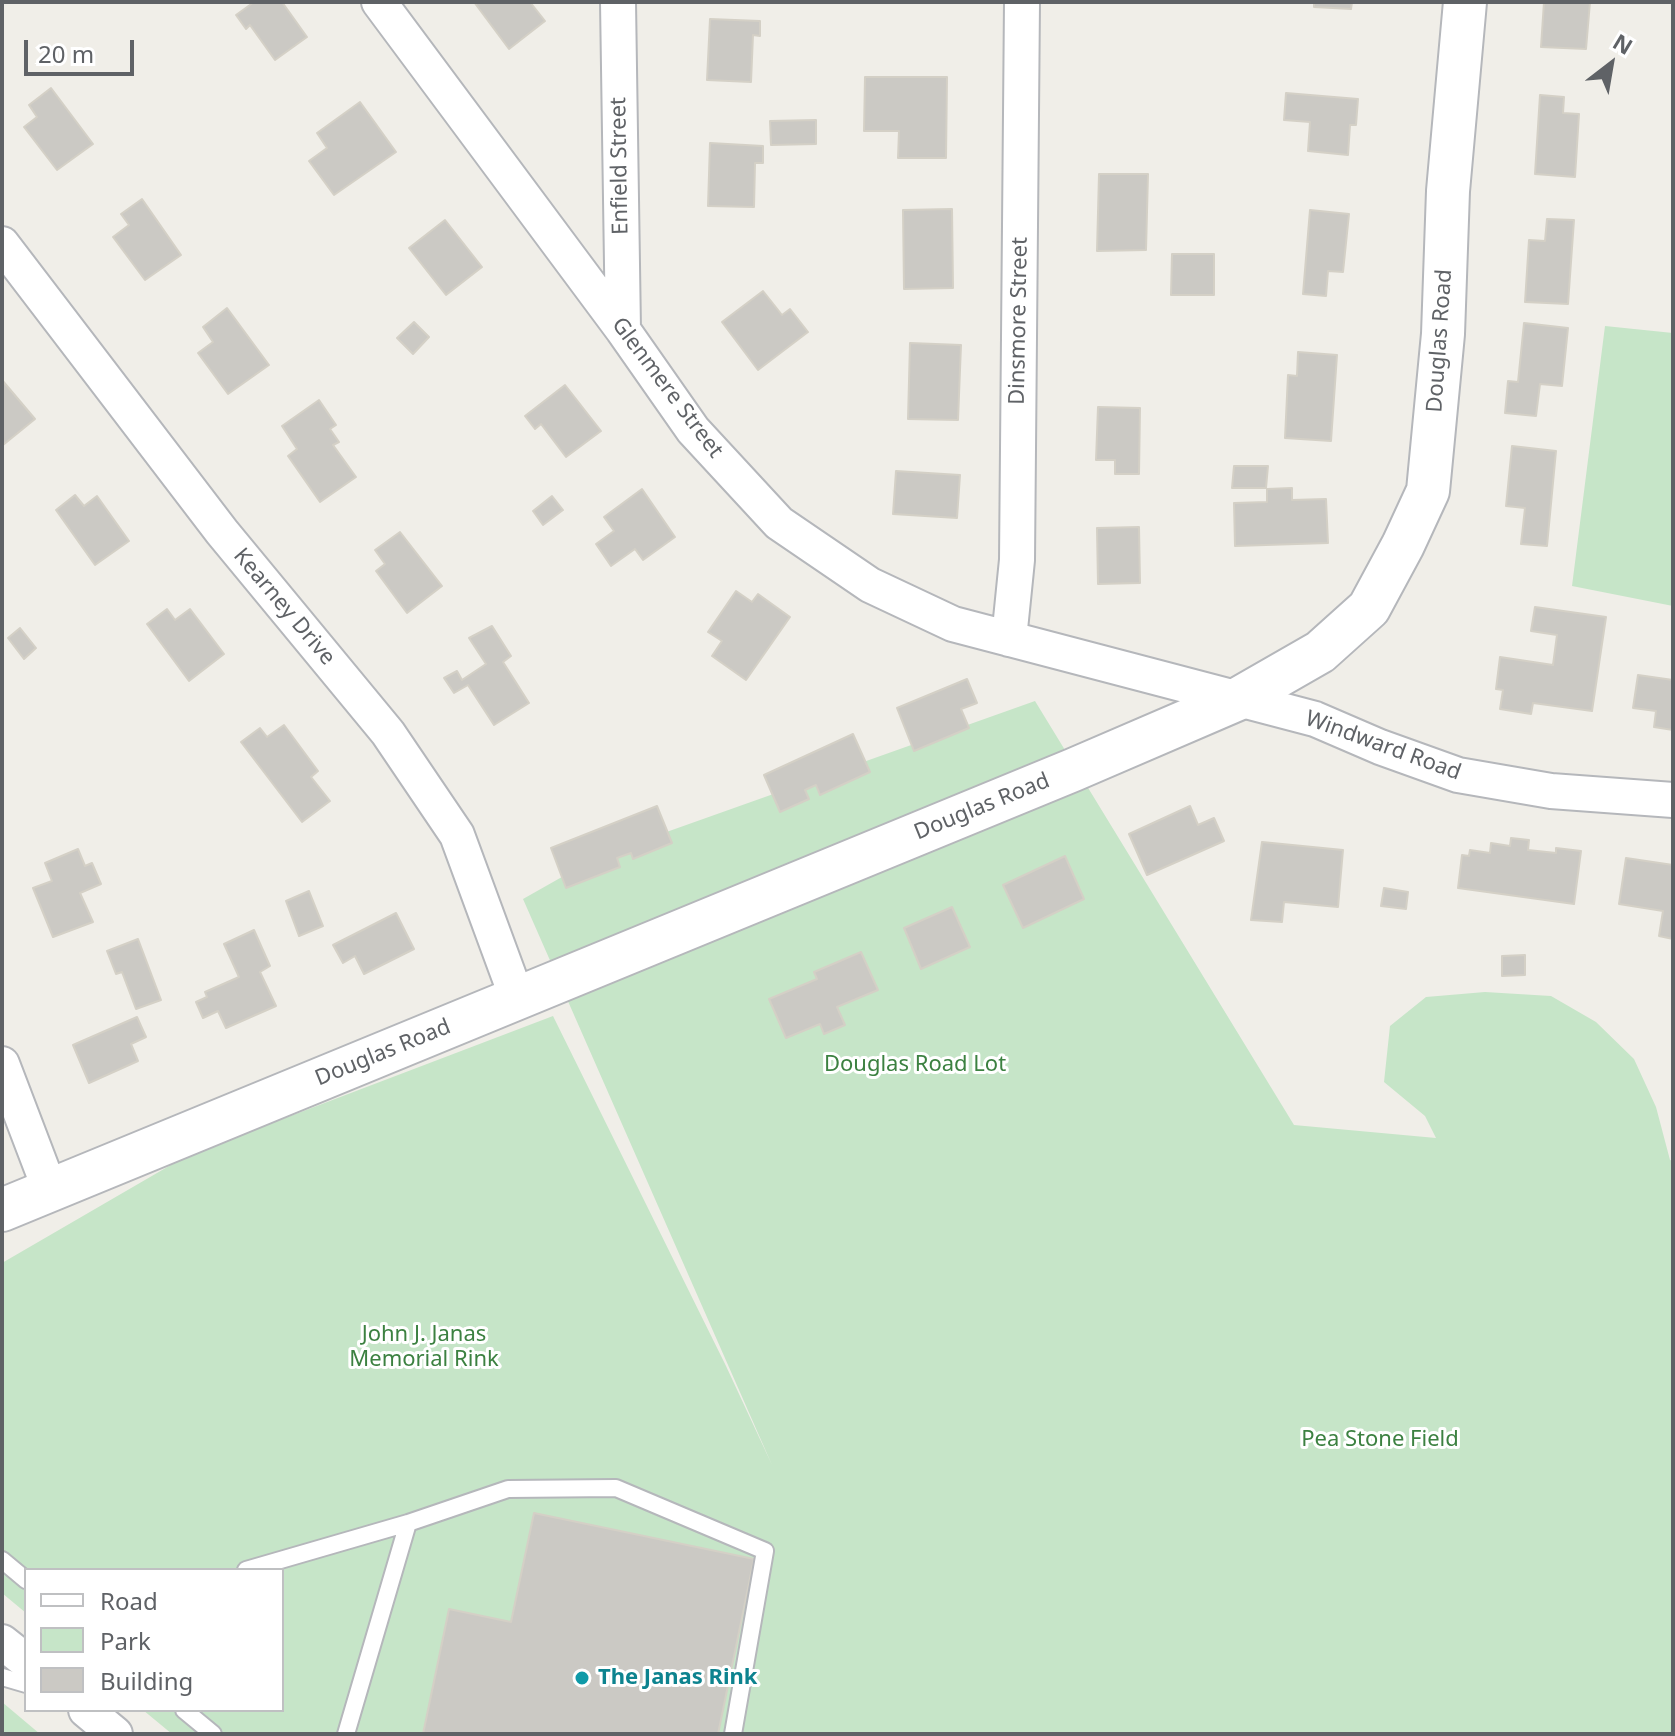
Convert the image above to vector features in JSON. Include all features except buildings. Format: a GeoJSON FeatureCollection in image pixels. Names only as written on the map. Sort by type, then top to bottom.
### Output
{"type":"FeatureCollection","features":[{"type":"Feature","properties":{"kind":"street","name":"Glenmere Street"},"geometry":{"type":"LineString","coordinates":[[379,2],[623,330],[693,430],[779,523],[870,585],[953,624],[1238,699]]}},
{"type":"Feature","properties":{"kind":"street","name":"Enfield Street"},"geometry":{"type":"LineString","coordinates":[[618,2],[623,330]]}},
{"type":"Feature","properties":{"kind":"street","name":"Dinsmore Street"},"geometry":{"type":"LineString","coordinates":[[1009,639],[1017,560],[1022,2]]}},
{"type":"Feature","properties":{"kind":"street","name":"Douglas Road"},"geometry":{"type":"LineString","coordinates":[[2,1210],[1073,770],[1238,699],[1320,652],[1369,608],[1428,491],[1443,334],[1448,191],[1465,2]]}},
{"type":"Feature","properties":{"kind":"street","name":"Kearney Drive"},"geometry":{"type":"LineString","coordinates":[[2,244],[222,532],[397,746],[457,835],[517,998]]}},
{"type":"Feature","properties":{"kind":"street","name":"Windward Road"},"geometry":{"type":"LineString","coordinates":[[1238,699],[1315,719],[1458,775],[1551,791],[1673,800]]}},
{"type":"Feature","properties":{"kind":"street"},"geometry":{"type":"LineString","coordinates":[[2,1064],[50,1190]]}},
{"type":"Feature","properties":{"kind":"street"},"geometry":{"type":"LineString","coordinates":[[2,1642],[24,1659]]}},
{"type":"Feature","properties":{"kind":"street"},"geometry":{"type":"LineString","coordinates":[[88,1712],[115,1734]]}},
{"type":"Feature","properties":{"kind":"lane"},"geometry":{"type":"LineString","coordinates":[[253,1568],[408,1523],[508,1489],[616,1488],[765,1551],[733,1734]]}},
{"type":"Feature","properties":{"kind":"lane"},"geometry":{"type":"LineString","coordinates":[[346,1734],[408,1523]]}},
{"type":"Feature","properties":{"kind":"lane"},"geometry":{"type":"LineString","coordinates":[[2,1560],[24,1578]]}},
{"type":"Feature","properties":{"kind":"lane"},"geometry":{"type":"LineString","coordinates":[[2,1677],[24,1683]]}},
{"type":"Feature","properties":{"kind":"lane"},"geometry":{"type":"LineString","coordinates":[[186,1712],[213,1734]]}},
{"type":"Feature","properties":{"kind":"green space"},"geometry":{"type":"Polygon","coordinates":[[[1605,326],[1673,333],[1673,606],[1572,586],[1605,326]]]}},
{"type":"Feature","properties":{"kind":"green space"},"geometry":{"type":"Polygon","coordinates":[[[1035,701],[1294,1125],[1436,1138],[1425,1116],[1384,1082],[1390,1026],[1426,997],[1485,992],[1551,996],[1596,1022],[1634,1059],[1656,1107],[1670,1160],[1673,1161],[1673,1734],[172,1734],[145,1712],[284,1712],[284,1568],[24,1568],[24,1611],[2,1593],[2,1263],[188,1155],[553,1016],[772,1465],[523,899],[599,856],[1035,701]]]}},
{"type":"Feature","properties":{"kind":"green space"},"geometry":{"type":"Polygon","coordinates":[[[2,1702],[40,1734],[2,1734],[2,1702]]]}},
{"type":"Feature","properties":{"kind":"place","name":"The Janas Rink"},"geometry":{"type":"Point","coordinates":[582,1678]}},
{"type":"Feature","properties":{"kind":"park label","name":"Douglas Road Lot"},"geometry":{"type":"Point","coordinates":[915,1065]}},
{"type":"Feature","properties":{"kind":"park label","name":"John J. Janas Memorial Rink"},"geometry":{"type":"Point","coordinates":[424,1348]}},
{"type":"Feature","properties":{"kind":"park label","name":"Pea Stone Field"},"geometry":{"type":"Point","coordinates":[1380,1440]}}]}
